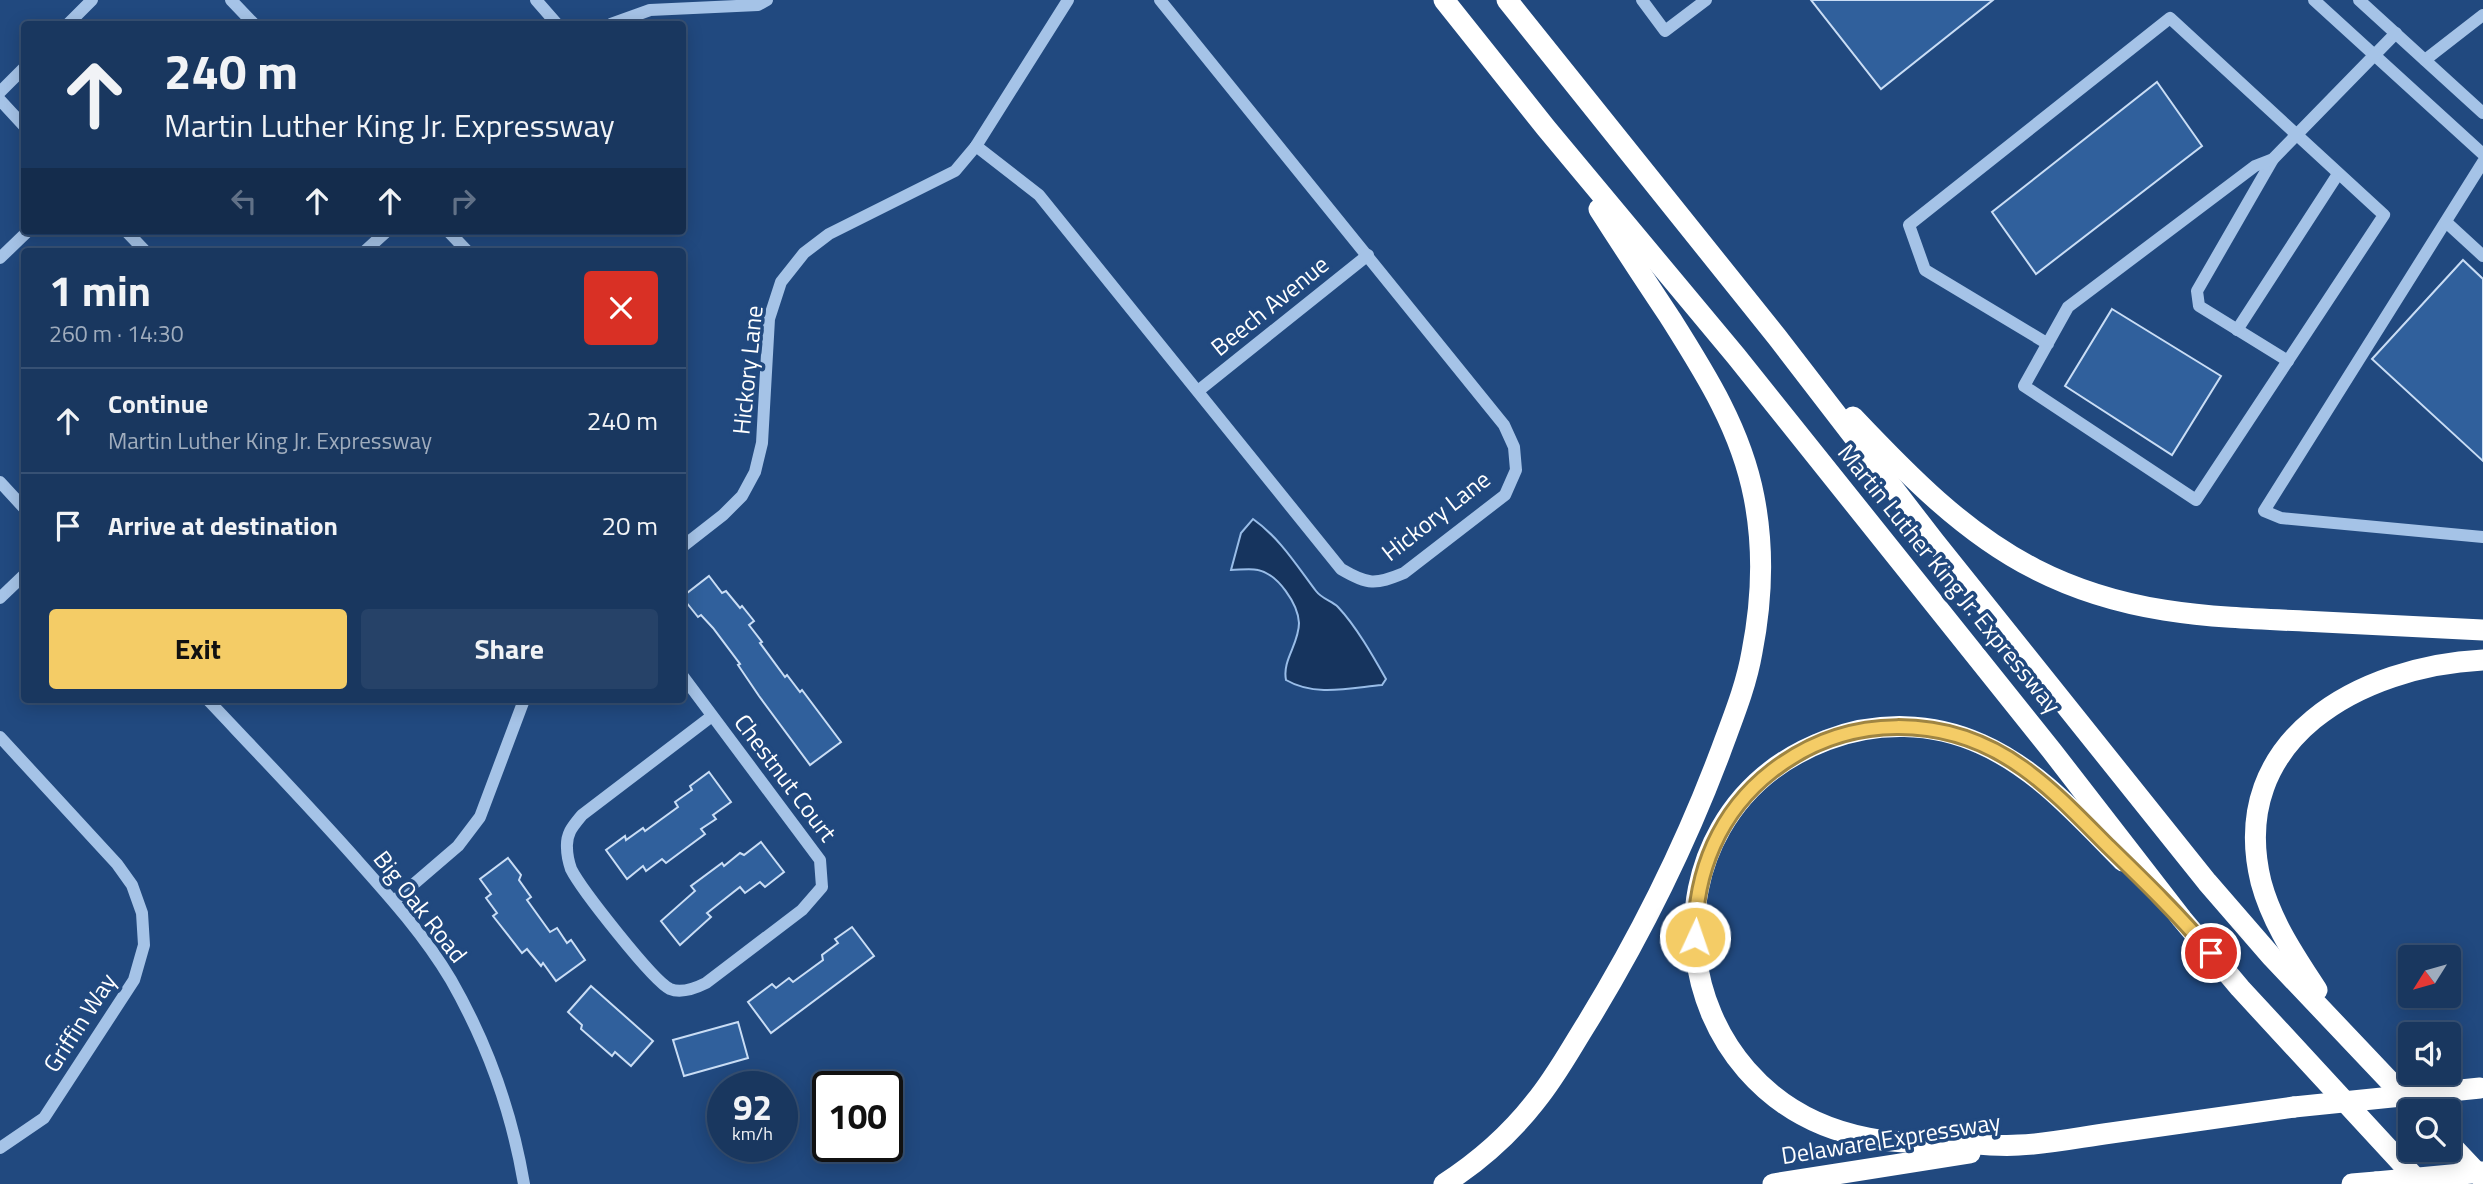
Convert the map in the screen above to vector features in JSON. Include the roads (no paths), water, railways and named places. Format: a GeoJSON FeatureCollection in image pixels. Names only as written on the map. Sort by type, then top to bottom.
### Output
{"type":"FeatureCollection","features":[{"type":"Feature","properties":{"kind":"highway","name":"Martin Luther King Jr. Expressway"},"geometry":{"type":"LineString","coordinates":[[1444,0],[1546,128],[1737,356],[2052,751],[2182,919],[2248,998],[2421,1184]]}},
{"type":"Feature","properties":{"kind":"highway","name":"Martin Luther King Jr. Expressway"},"geometry":{"type":"LineString","coordinates":[[1507,0],[2207,882],[2272,957],[2407,1099]]}},
{"type":"Feature","properties":{"kind":"highway"},"geometry":{"type":"LineString","coordinates":[[1444,1184],[1496,1144],[1534,1104],[1567,1055],[1631,946],[1688,832],[1731,724],[1752,653],[1760,591],[1760,539],[1754,496],[1735,433],[1705,373],[1546,128]]}},
{"type":"Feature","properties":{"kind":"highway"},"geometry":{"type":"LineString","coordinates":[[1777,337],[1888,453],[1949,510],[2008,553],[2062,582],[2118,603],[2184,614],[2483,630]]}},
{"type":"Feature","properties":{"kind":"highway"},"geometry":{"type":"LineString","coordinates":[[2346,1033],[2289,947],[2266,899],[2258,856],[2259,811],[2264,791],[2279,759],[2303,728],[2351,693],[2409,671],[2438,664],[2483,660]]}},
{"type":"Feature","properties":{"kind":"highway"},"geometry":{"type":"LineString","coordinates":[[2182,919],[2041,782],[2001,754],[1940,730],[1899,726],[1857,730],[1816,744],[1796,754],[1760,781],[1731,813],[1714,844],[1697,896],[1695,937],[1699,977],[1710,1014],[1728,1049],[1766,1091],[1803,1115],[1847,1133],[1889,1141],[2017,1146],[2294,1107],[2482,1088]]}},
{"type":"Feature","properties":{"kind":"highway","name":"Delaware Expressway"},"geometry":{"type":"LineString","coordinates":[[1773,1184],[2017,1146]]}},
{"type":"Feature","properties":{"kind":"highway"},"geometry":{"type":"LineString","coordinates":[[2461,1156],[2483,1179]]}},
{"type":"Feature","properties":{"kind":"highway"},"geometry":{"type":"LineString","coordinates":[[2359,1183],[2483,1172]]}},
{"type":"Feature","properties":{"kind":"street"},"geometry":{"type":"LineString","coordinates":[[71,21],[92,0]]}},
{"type":"Feature","properties":{"kind":"street"},"geometry":{"type":"LineString","coordinates":[[231,0],[251,21]]}},
{"type":"Feature","properties":{"kind":"street"},"geometry":{"type":"LineString","coordinates":[[536,0],[554,21]]}},
{"type":"Feature","properties":{"kind":"street"},"geometry":{"type":"LineString","coordinates":[[619,21],[650,10],[758,5],[767,0]]}},
{"type":"Feature","properties":{"kind":"street","name":"Hickory Lane"},"geometry":{"type":"LineString","coordinates":[[686,544],[742,496],[755,471],[762,443],[769,319],[781,282],[804,253],[829,233],[955,170],[976,146],[1068,0]]}},
{"type":"Feature","properties":{"kind":"street","name":"Hickory Lane"},"geometry":{"type":"LineString","coordinates":[[976,146],[1039,195],[1341,569],[1362,581],[1384,581],[1404,573],[1505,495],[1516,470],[1514,447],[1504,425],[1160,0]]}},
{"type":"Feature","properties":{"kind":"street"},"geometry":{"type":"LineString","coordinates":[[1642,0],[1665,31],[1706,0]]}},
{"type":"Feature","properties":{"kind":"street"},"geometry":{"type":"LineString","coordinates":[[2314,0],[2483,154]]}},
{"type":"Feature","properties":{"kind":"street"},"geometry":{"type":"LineString","coordinates":[[2359,0],[2483,113]]}},
{"type":"Feature","properties":{"kind":"street"},"geometry":{"type":"LineString","coordinates":[[2425,60],[2483,15]]}},
{"type":"Feature","properties":{"kind":"street"},"geometry":{"type":"LineString","coordinates":[[2048,344],[1925,270],[1909,225],[2169,18],[2384,215],[2196,500],[2024,386],[2048,344],[2068,307],[2255,166],[2273,159]]}},
{"type":"Feature","properties":{"kind":"street"},"geometry":{"type":"LineString","coordinates":[[2288,360],[2199,306],[2197,291],[2273,159],[2396,33]]}},
{"type":"Feature","properties":{"kind":"street"},"geometry":{"type":"LineString","coordinates":[[0,92],[21,71]]}},
{"type":"Feature","properties":{"kind":"street"},"geometry":{"type":"LineString","coordinates":[[0,100],[21,123]]}},
{"type":"Feature","properties":{"kind":"street"},"geometry":{"type":"LineString","coordinates":[[2483,162],[2264,511],[2281,517],[2483,537]]}},
{"type":"Feature","properties":{"kind":"street"},"geometry":{"type":"LineString","coordinates":[[2237,330],[2339,174]]}},
{"type":"Feature","properties":{"kind":"street"},"geometry":{"type":"LineString","coordinates":[[2446,222],[2483,256]]}},
{"type":"Feature","properties":{"kind":"street"},"geometry":{"type":"LineString","coordinates":[[0,258],[24,235]]}},
{"type":"Feature","properties":{"kind":"street"},"geometry":{"type":"LineString","coordinates":[[130,235],[142,248]]}},
{"type":"Feature","properties":{"kind":"street"},"geometry":{"type":"LineString","coordinates":[[368,248],[383,235]]}},
{"type":"Feature","properties":{"kind":"street"},"geometry":{"type":"LineString","coordinates":[[452,235],[464,248]]}},
{"type":"Feature","properties":{"kind":"street","name":"Beech Avenue"},"geometry":{"type":"LineString","coordinates":[[1198,391],[1368,255]]}},
{"type":"Feature","properties":{"kind":"street"},"geometry":{"type":"LineString","coordinates":[[0,482],[21,505]]}},
{"type":"Feature","properties":{"kind":"street"},"geometry":{"type":"LineString","coordinates":[[0,598],[21,578]]}},
{"type":"Feature","properties":{"kind":"street","name":"Chestnut Court"},"geometry":{"type":"LineString","coordinates":[[686,680],[820,860],[822,887],[802,910],[706,983],[692,990],[673,990],[659,981],[642,962],[571,868],[567,849],[568,832],[582,815],[712,716]]}},
{"type":"Feature","properties":{"kind":"street","name":"Big Oak Road"},"geometry":{"type":"LineString","coordinates":[[211,703],[394,901],[449,978],[492,1063],[524,1184]]}},
{"type":"Feature","properties":{"kind":"street"},"geometry":{"type":"LineString","coordinates":[[394,901],[458,845],[480,817],[523,703]]}},
{"type":"Feature","properties":{"kind":"street","name":"Griffin Way"},"geometry":{"type":"LineString","coordinates":[[0,737],[117,864],[132,885],[142,914],[144,945],[134,980],[44,1118],[0,1147]]}},
{"type":"Feature","properties":{"kind":"water"},"geometry":{"type":"Polygon","coordinates":[[[1253,519],[1280,544],[1318,594],[1338,607],[1351,623],[1386,679],[1382,685],[1321,690],[1286,680],[1286,666],[1299,623],[1291,599],[1273,577],[1265,573],[1252,569],[1231,570],[1241,533],[1253,519]]]}}]}
